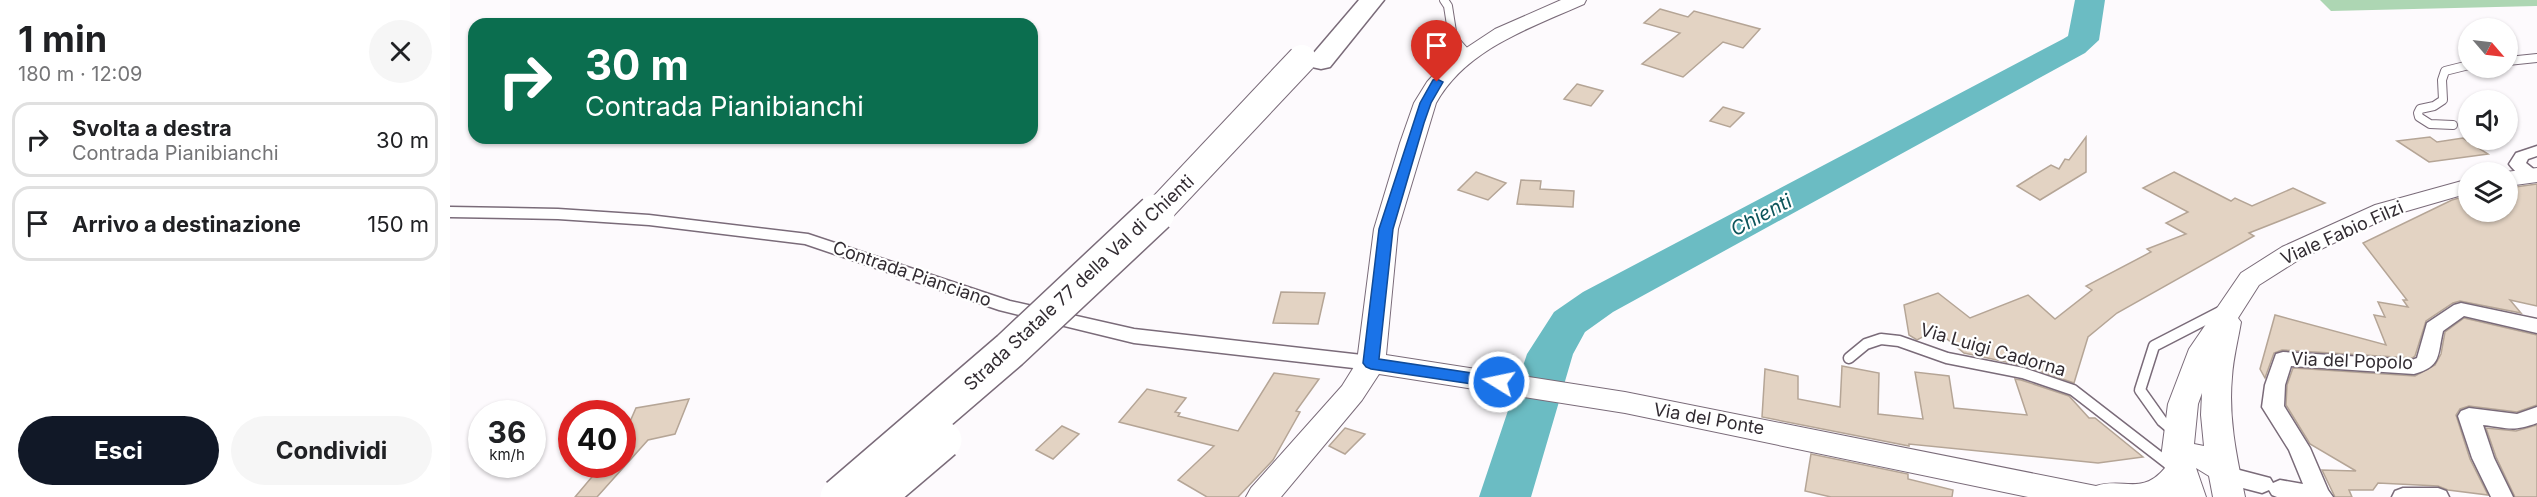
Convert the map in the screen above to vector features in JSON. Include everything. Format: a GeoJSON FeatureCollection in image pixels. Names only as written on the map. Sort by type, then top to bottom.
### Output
{"type":"FeatureCollection","features":[{"type":"Feature","properties":{"kind":"highway","name":"Strada Statale 77 della Val di Chienti"},"geometry":{"type":"LineString","coordinates":[[839,497],[938,415],[1110,258],[1206,162],[1352,0]]}},
{"type":"Feature","properties":{"kind":"highway","name":"Strada Statale 77 della Val di Chienti"},"geometry":{"type":"LineString","coordinates":[[876,497],[967,419],[1137,260],[1299,86],[1372,0]]}},
{"type":"Feature","properties":{"kind":"street"},"geometry":{"type":"LineString","coordinates":[[1262,497],[1345,401],[1371,363],[1386,229],[1425,103],[1437,82],[1467,54],[1502,33],[1577,0]]}},
{"type":"Feature","properties":{"kind":"street"},"geometry":{"type":"LineString","coordinates":[[2525,176],[2517,164],[2522,156],[2537,152]]}},
{"type":"Feature","properties":{"kind":"street","name":"Viale Fabio Filzi"},"geometry":{"type":"LineString","coordinates":[[2181,465],[2183,404],[2203,349],[2250,279],[2291,252],[2385,210],[2458,189]]}},
{"type":"Feature","properties":{"kind":"street","name":"Contrada Pianciano"},"geometry":{"type":"LineString","coordinates":[[450,212],[558,214],[649,220],[808,239],[1006,306],[1096,328],[1134,336],[1371,363]]}},
{"type":"Feature","properties":{"kind":"street","name":"Viale Fabio Filzi"},"geometry":{"type":"LineString","coordinates":[[2226,481],[2216,415],[2217,377],[2231,307]]}},
{"type":"Feature","properties":{"kind":"street","name":"Via del Popolo"},"geometry":{"type":"LineString","coordinates":[[2320,497],[2299,448],[2273,407],[2275,385],[2283,359],[2414,366],[2426,362],[2434,328],[2461,309],[2537,326]]}},
{"type":"Feature","properties":{"kind":"street","name":"Via del Ponte"},"geometry":{"type":"LineString","coordinates":[[1371,363],[1433,371],[1743,424],[2055,492],[2090,497]]}},
{"type":"Feature","properties":{"kind":"street"},"geometry":{"type":"LineString","coordinates":[[2502,497],[2482,458],[2469,416],[2520,422],[2537,415]]}},
{"type":"Feature","properties":{"kind":"street"},"geometry":{"type":"LineString","coordinates":[[2135,497],[2159,492],[2172,484],[2181,465],[2195,456],[2217,464],[2226,481],[2320,497]]}},
{"type":"Feature","properties":{"kind":"street"},"geometry":{"type":"LineString","coordinates":[[2101,497],[2111,495],[2125,497]]}},
{"type":"Feature","properties":{"kind":"street"},"geometry":{"type":"LineString","coordinates":[[2403,497],[2438,497]]}},
{"type":"Feature","properties":{"kind":"lane"},"geometry":{"type":"LineString","coordinates":[[1444,0],[1448,6],[1453,38],[1467,54]]}},
{"type":"Feature","properties":{"kind":"lane"},"geometry":{"type":"LineString","coordinates":[[2518,60],[2537,58]]}},
{"type":"Feature","properties":{"kind":"lane"},"geometry":{"type":"LineString","coordinates":[[2453,125],[2430,124],[2419,117],[2418,113],[2420,109],[2434,106],[2443,100],[2442,80],[2445,71],[2458,68]]}},
{"type":"Feature","properties":{"kind":"lane"},"geometry":{"type":"LineString","coordinates":[[2181,465],[2162,421],[2140,390],[2154,346],[2231,307]]}},
{"type":"Feature","properties":{"kind":"lane","name":"Via Luigi Cadorna"},"geometry":{"type":"LineString","coordinates":[[1849,358],[1866,344],[1881,339],[1899,340],[1947,358],[2023,373],[2073,390],[2181,465]]}},
{"type":"Feature","properties":{"kind":"green space"},"geometry":{"type":"Polygon","coordinates":[[[2320,0],[2537,0],[2537,6],[2331,11],[2320,0]]]}},
{"type":"Feature","properties":{"kind":"building"},"geometry":{"type":"Polygon","coordinates":[[[1660,9],[1688,17],[1694,11],[1760,29],[1743,48],[1723,42],[1683,77],[1642,64],[1680,33],[1644,23],[1660,9]]]}},
{"type":"Feature","properties":{"kind":"building"},"geometry":{"type":"Polygon","coordinates":[[[1577,84],[1603,91],[1591,106],[1564,99],[1577,84]]]}},
{"type":"Feature","properties":{"kind":"building"},"geometry":{"type":"Polygon","coordinates":[[[1723,107],[1744,113],[1730,127],[1710,121],[1723,107]]]}},
{"type":"Feature","properties":{"kind":"building"},"geometry":{"type":"Polygon","coordinates":[[[2086,137],[2086,172],[2040,200],[2017,186],[2051,165],[2059,169],[2065,159],[2069,160],[2086,137]]]}},
{"type":"Feature","properties":{"kind":"building"},"geometry":{"type":"Polygon","coordinates":[[[2430,137],[2437,142],[2458,139],[2458,150],[2482,150],[2488,154],[2429,162],[2397,141],[2430,137]]]}},
{"type":"Feature","properties":{"kind":"building"},"geometry":{"type":"Polygon","coordinates":[[[1476,172],[1506,183],[1488,200],[1458,190],[1476,172]]]}},
{"type":"Feature","properties":{"kind":"building"},"geometry":{"type":"Polygon","coordinates":[[[2174,172],[2231,201],[2235,198],[2252,206],[2293,188],[2325,203],[2249,233],[2254,236],[2117,313],[2088,337],[2074,383],[2025,366],[1964,353],[1936,330],[1917,340],[1909,335],[1904,305],[1938,293],[1970,318],[2028,295],[2055,319],[2092,290],[2086,286],[2151,252],[2147,249],[2186,234],[2166,223],[2188,212],[2143,188],[2174,172]]]}},
{"type":"Feature","properties":{"kind":"building"},"geometry":{"type":"Polygon","coordinates":[[[1521,180],[1541,181],[1540,189],[1574,191],[1573,207],[1517,204],[1521,180]]]}},
{"type":"Feature","properties":{"kind":"building"},"geometry":{"type":"Polygon","coordinates":[[[2537,184],[2537,306],[2510,300],[2521,313],[2460,301],[2453,303],[2426,321],[2415,356],[2412,358],[2282,350],[2274,353],[2265,378],[2260,369],[2275,315],[2386,345],[2374,315],[2385,317],[2378,302],[2408,307],[2403,300],[2407,300],[2363,243],[2458,198],[2458,222],[2518,222],[2518,187],[2537,184]]]}},
{"type":"Feature","properties":{"kind":"building"},"geometry":{"type":"Polygon","coordinates":[[[1281,292],[1325,293],[1318,324],[1273,323],[1281,292]]]}},
{"type":"Feature","properties":{"kind":"building"},"geometry":{"type":"Polygon","coordinates":[[[2464,318],[2537,335],[2537,405],[2517,412],[2469,406],[2460,409],[2456,415],[2470,459],[2488,495],[2448,490],[2438,486],[2378,483],[2373,490],[2349,490],[2352,497],[2335,497],[2322,470],[2356,471],[2310,444],[2286,405],[2287,385],[2293,368],[2415,376],[2435,365],[2441,354],[2445,332],[2464,318]]]}},
{"type":"Feature","properties":{"kind":"building"},"geometry":{"type":"Polygon","coordinates":[[[1842,366],[1879,373],[1878,414],[1923,419],[1915,372],[1949,376],[1954,408],[2027,415],[2015,379],[2021,380],[2069,396],[2089,418],[2095,418],[2143,457],[2098,463],[1909,444],[1909,446],[1762,417],[1765,369],[1798,376],[1798,399],[1840,407],[1842,366]]]}},
{"type":"Feature","properties":{"kind":"building"},"geometry":{"type":"Polygon","coordinates":[[[1274,373],[1319,379],[1296,411],[1300,412],[1273,460],[1238,497],[1207,497],[1178,480],[1214,446],[1119,422],[1147,389],[1186,398],[1175,412],[1180,413],[1178,416],[1238,431],[1274,373]]]}},
{"type":"Feature","properties":{"kind":"building"},"geometry":{"type":"Polygon","coordinates":[[[689,399],[675,434],[648,440],[636,453],[636,408],[689,399]]]}},
{"type":"Feature","properties":{"kind":"building"},"geometry":{"type":"Polygon","coordinates":[[[2537,425],[2537,497],[2515,497],[2496,457],[2486,428],[2516,431],[2537,425]]]}},
{"type":"Feature","properties":{"kind":"building"},"geometry":{"type":"Polygon","coordinates":[[[1062,426],[1079,434],[1053,459],[1036,450],[1062,426]]]}},
{"type":"Feature","properties":{"kind":"building"},"geometry":{"type":"Polygon","coordinates":[[[1345,428],[1365,434],[1345,454],[1329,446],[1345,428]]]}},
{"type":"Feature","properties":{"kind":"building"},"geometry":{"type":"Polygon","coordinates":[[[1811,454],[1908,474],[1908,479],[1953,490],[1952,497],[1831,497],[1805,491],[1811,454]]]}},
{"type":"Feature","properties":{"kind":"building"},"geometry":{"type":"Polygon","coordinates":[[[591,478],[614,478],[597,497],[575,497],[591,478]]]}},
{"type":"Feature","properties":{"kind":"waterway","name":"Chienti"},"geometry":{"type":"LineString","coordinates":[[1505,497],[1550,354],[1569,322],[1598,302],[2074,46],[2083,40],[2090,0]]}},
{"type":"Feature","properties":{"kind":"route"},"geometry":{"type":"LineString","coordinates":[[1437,82],[1425,103],[1418,123],[1386,229],[1371,363],[1499,382]]}}]}
